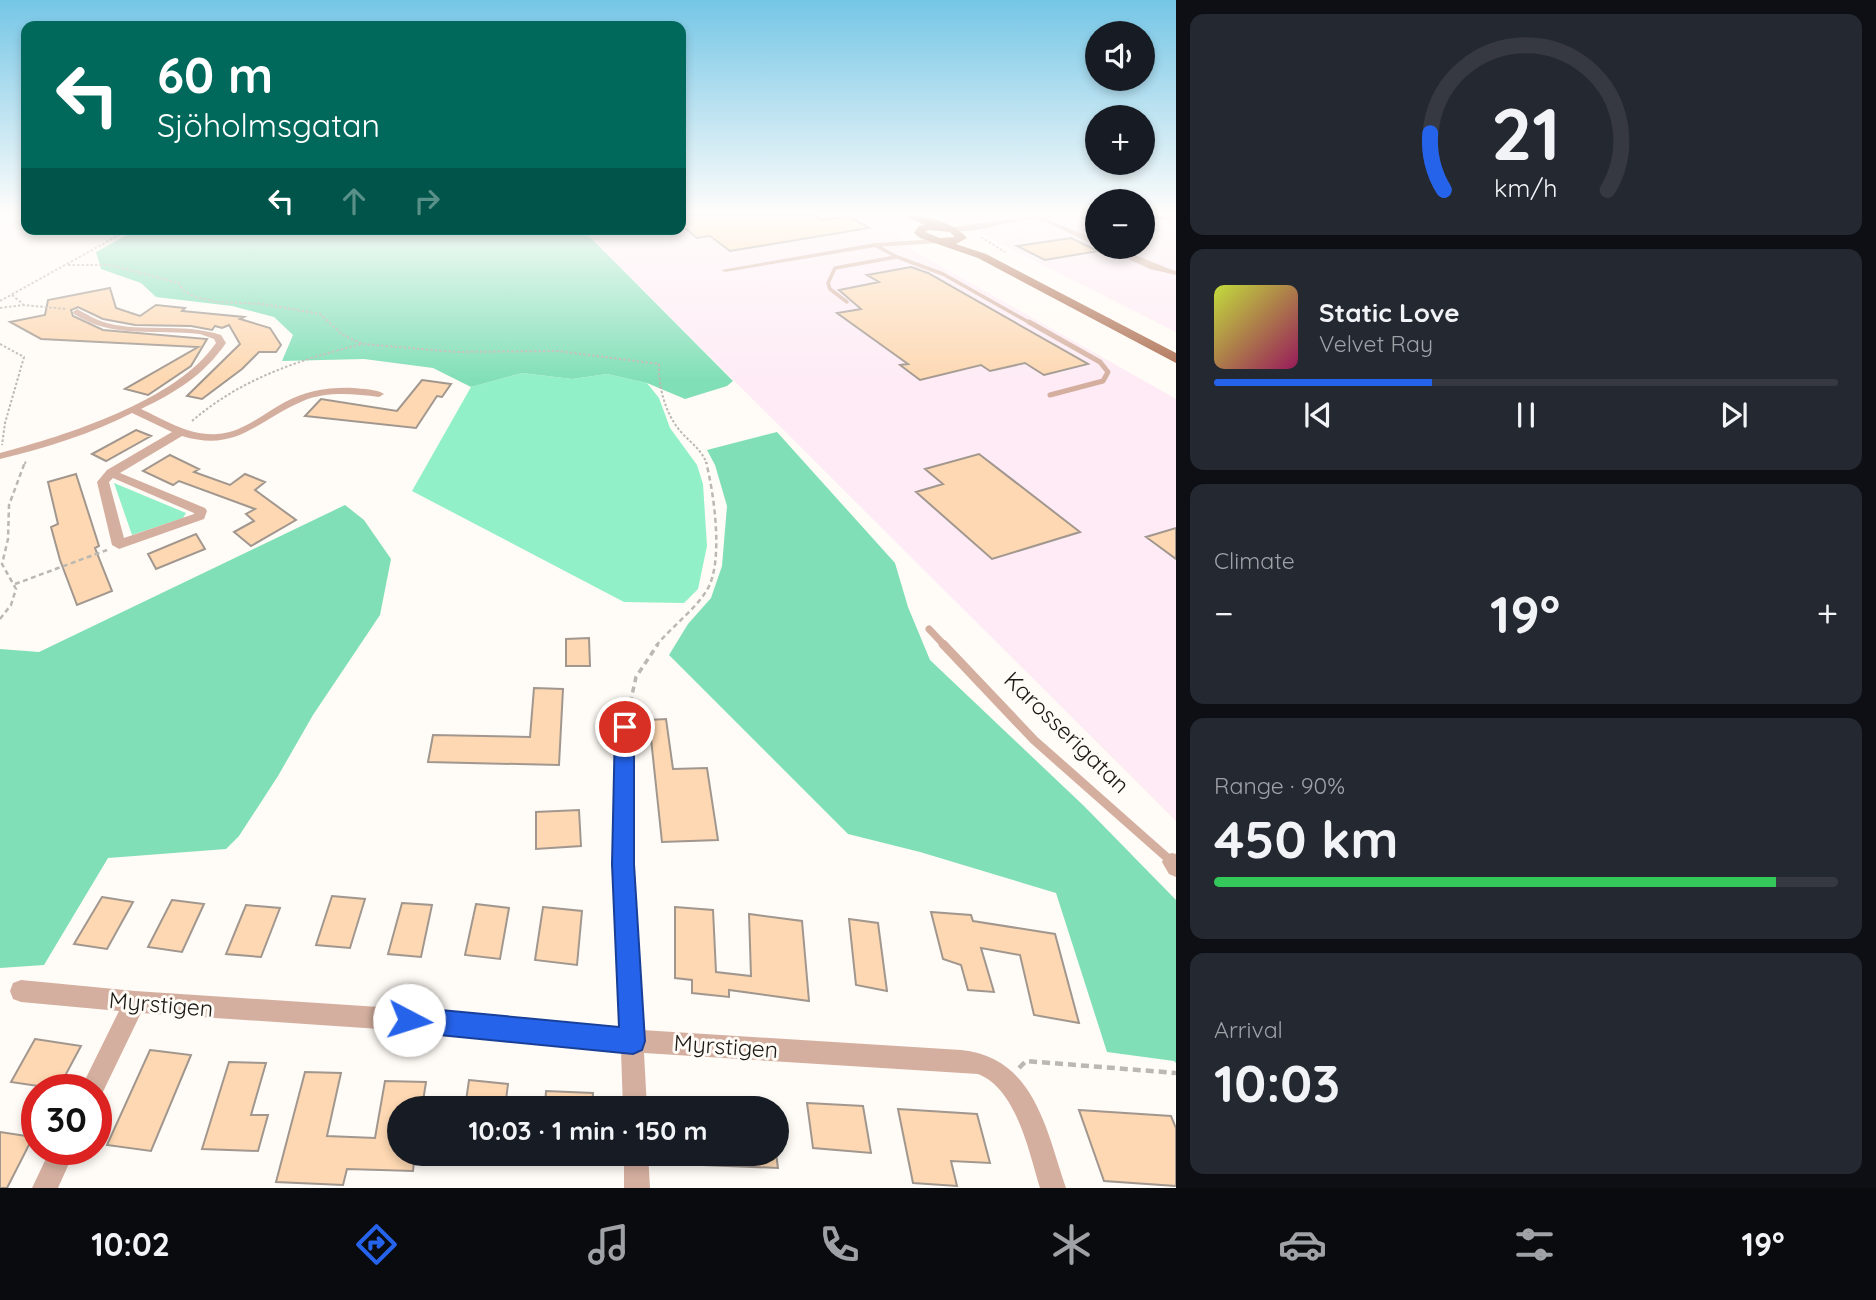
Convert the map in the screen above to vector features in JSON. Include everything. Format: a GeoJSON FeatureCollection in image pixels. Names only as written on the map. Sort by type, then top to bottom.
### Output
{"type":"FeatureCollection","features":[{"type":"Feature","properties":{"kind":"main road"},"geometry":{"type":"LineString","coordinates":[[1009,270],[1176,359]]}},
{"type":"Feature","properties":{"kind":"street"},"geometry":{"type":"LineString","coordinates":[[1,456],[78,433],[132,410],[181,381],[218,352],[220,340],[208,332],[113,327],[91,321],[78,312]]}},
{"type":"Feature","properties":{"kind":"street"},"geometry":{"type":"LineString","coordinates":[[132,410],[204,438],[231,436],[311,395],[361,391],[379,394]]}},
{"type":"Feature","properties":{"kind":"street"},"geometry":{"type":"LineString","coordinates":[[111,473],[202,513],[196,518],[119,545],[103,482],[111,473],[183,431]]}},
{"type":"Feature","properties":{"kind":"street"},"geometry":{"type":"LineString","coordinates":[[625,727],[623,864],[635,1096]]}},
{"type":"Feature","properties":{"kind":"street","name":"Myrstigen"},"geometry":{"type":"LineString","coordinates":[[21,991],[135,1002],[409,1020],[633,1041],[961,1061],[987,1066],[1007,1080]]}},
{"type":"Feature","properties":{"kind":"street"},"geometry":{"type":"LineString","coordinates":[[100,1074],[135,1002]]}},
{"type":"Feature","properties":{"kind":"street"},"geometry":{"type":"LineString","coordinates":[[1007,1080],[1024,1107],[1053,1188]]}},
{"type":"Feature","properties":{"kind":"street"},"geometry":{"type":"LineString","coordinates":[[45,1188],[56,1165]]}},
{"type":"Feature","properties":{"kind":"street"},"geometry":{"type":"LineString","coordinates":[[636,1166],[637,1188]]}},
{"type":"Feature","properties":{"kind":"lane"},"geometry":{"type":"LineString","coordinates":[[834,270],[828,283],[830,289],[848,302]]}},
{"type":"Feature","properties":{"kind":"lane"},"geometry":{"type":"LineString","coordinates":[[933,270],[1100,362],[1108,372],[1103,381],[1050,395]]}},
{"type":"Feature","properties":{"kind":"lane","name":"Karosserigatan"},"geometry":{"type":"LineString","coordinates":[[929,629],[1034,740],[1175,863]]}},
{"type":"Feature","properties":{"kind":"path"},"geometry":{"type":"LineString","coordinates":[[0,301],[58,270]]}},
{"type":"Feature","properties":{"kind":"path"},"geometry":{"type":"LineString","coordinates":[[134,270],[179,283],[183,290],[195,297],[217,302],[263,304],[320,314],[343,335],[363,344]]}},
{"type":"Feature","properties":{"kind":"path"},"geometry":{"type":"LineString","coordinates":[[12,295],[23,304]]}},
{"type":"Feature","properties":{"kind":"path"},"geometry":{"type":"LineString","coordinates":[[0,308],[23,304],[78,312]]}},
{"type":"Feature","properties":{"kind":"path"},"geometry":{"type":"LineString","coordinates":[[0,344],[24,357],[2,425],[1,456]]}},
{"type":"Feature","properties":{"kind":"path"},"geometry":{"type":"LineString","coordinates":[[183,431],[200,414],[263,374],[296,360],[363,344],[456,352],[558,351],[659,364],[657,378],[662,394],[680,430],[702,451],[711,474],[710,496],[716,519],[714,573],[705,594],[669,631],[635,679],[625,727]]}},
{"type":"Feature","properties":{"kind":"path"},"geometry":{"type":"LineString","coordinates":[[15,584],[5,574],[2,564],[8,539],[9,505],[22,476],[27,450]]}},
{"type":"Feature","properties":{"kind":"path"},"geometry":{"type":"LineString","coordinates":[[15,584],[119,545]]}},
{"type":"Feature","properties":{"kind":"path"},"geometry":{"type":"LineString","coordinates":[[0,619],[11,605],[15,584]]}},
{"type":"Feature","properties":{"kind":"path"},"geometry":{"type":"LineString","coordinates":[[1007,1080],[1026,1061],[1176,1073]]}},
{"type":"Feature","properties":{"kind":"shaded area"},"geometry":{"type":"Polygon","coordinates":[[[624,270],[949,270],[1176,399],[1176,821],[624,270]]]}},
{"type":"Feature","properties":{"kind":"shaded area"},"geometry":{"type":"Polygon","coordinates":[[[1054,270],[1176,270],[1176,332],[1054,270]]]}},
{"type":"Feature","properties":{"kind":"green space"},"geometry":{"type":"Polygon","coordinates":[[[105,270],[623,270],[733,381],[727,386],[685,399],[647,383],[607,374],[572,379],[522,373],[471,387],[433,368],[364,359],[282,361],[293,335],[274,317],[232,306],[156,297],[141,283],[105,270]]]}},
{"type":"Feature","properties":{"kind":"green space"},"geometry":{"type":"Polygon","coordinates":[[[522,373],[572,379],[607,374],[647,383],[659,398],[670,428],[697,465],[703,484],[707,546],[698,589],[684,603],[624,602],[412,491],[471,387],[522,373]]]}},
{"type":"Feature","properties":{"kind":"green space"},"geometry":{"type":"Polygon","coordinates":[[[777,432],[895,563],[908,607],[930,660],[1085,807],[1176,900],[1176,1063],[1107,1052],[1056,893],[920,852],[848,834],[669,655],[688,624],[711,598],[722,566],[727,506],[715,465],[707,450],[777,432]]]}},
{"type":"Feature","properties":{"kind":"green space"},"geometry":{"type":"Polygon","coordinates":[[[114,483],[186,513],[183,518],[132,535],[114,483]]]}},
{"type":"Feature","properties":{"kind":"green space"},"geometry":{"type":"Polygon","coordinates":[[[345,505],[364,520],[391,559],[380,615],[313,715],[239,836],[226,849],[108,858],[44,965],[0,968],[0,649],[39,652],[345,505]]]}},
{"type":"Feature","properties":{"kind":"building"},"geometry":{"type":"Polygon","coordinates":[[[892,270],[928,273],[1088,364],[1044,375],[1025,363],[990,371],[981,365],[920,380],[900,365],[908,364],[837,313],[861,309],[839,290],[879,282],[867,275],[892,270]]]}},
{"type":"Feature","properties":{"kind":"building"},"geometry":{"type":"Polygon","coordinates":[[[110,288],[116,308],[140,316],[156,305],[185,308],[182,311],[244,317],[240,319],[270,328],[281,345],[276,352],[259,352],[242,369],[202,399],[187,396],[240,344],[229,325],[222,328],[215,326],[212,330],[191,326],[135,325],[103,319],[78,307],[71,310],[73,316],[103,330],[207,339],[191,366],[148,395],[125,389],[198,347],[41,339],[10,322],[45,315],[48,300],[110,288]]]}},
{"type":"Feature","properties":{"kind":"building"},"geometry":{"type":"Polygon","coordinates":[[[422,380],[451,384],[442,397],[437,396],[416,428],[305,416],[321,399],[397,411],[422,380]]]}},
{"type":"Feature","properties":{"kind":"building"},"geometry":{"type":"Polygon","coordinates":[[[136,430],[151,436],[106,461],[92,454],[136,430]]]}},
{"type":"Feature","properties":{"kind":"building"},"geometry":{"type":"Polygon","coordinates":[[[979,454],[1080,532],[992,559],[916,492],[943,484],[925,469],[979,454]]]}},
{"type":"Feature","properties":{"kind":"building"},"geometry":{"type":"Polygon","coordinates":[[[170,455],[199,469],[194,472],[230,485],[245,474],[265,482],[255,490],[296,520],[251,546],[234,532],[254,521],[246,514],[255,509],[179,481],[173,485],[143,471],[170,455]]]}},
{"type":"Feature","properties":{"kind":"building"},"geometry":{"type":"Polygon","coordinates":[[[76,474],[99,546],[95,548],[112,591],[77,605],[51,527],[58,524],[48,482],[76,474]]]}},
{"type":"Feature","properties":{"kind":"building"},"geometry":{"type":"Polygon","coordinates":[[[1176,528],[1176,559],[1146,537],[1176,528]]]}},
{"type":"Feature","properties":{"kind":"building"},"geometry":{"type":"Polygon","coordinates":[[[196,534],[205,549],[156,569],[148,554],[196,534]]]}},
{"type":"Feature","properties":{"kind":"building"},"geometry":{"type":"Polygon","coordinates":[[[589,638],[590,666],[566,666],[566,639],[589,638]]]}},
{"type":"Feature","properties":{"kind":"building"},"geometry":{"type":"Polygon","coordinates":[[[534,688],[563,689],[559,765],[428,762],[433,735],[530,737],[534,688]]]}},
{"type":"Feature","properties":{"kind":"building"},"geometry":{"type":"Polygon","coordinates":[[[666,719],[673,769],[707,768],[718,840],[662,842],[649,720],[666,719]]]}},
{"type":"Feature","properties":{"kind":"building"},"geometry":{"type":"Polygon","coordinates":[[[579,810],[581,846],[536,849],[536,812],[579,810]]]}},
{"type":"Feature","properties":{"kind":"building"},"geometry":{"type":"Polygon","coordinates":[[[332,896],[365,899],[350,948],[316,945],[332,896]]]}},
{"type":"Feature","properties":{"kind":"building"},"geometry":{"type":"Polygon","coordinates":[[[102,897],[133,902],[107,949],[74,944],[102,897]]]}},
{"type":"Feature","properties":{"kind":"building"},"geometry":{"type":"Polygon","coordinates":[[[172,900],[204,904],[182,952],[148,947],[172,900]]]}},
{"type":"Feature","properties":{"kind":"building"},"geometry":{"type":"Polygon","coordinates":[[[402,903],[432,905],[421,957],[388,954],[402,903]]]}},
{"type":"Feature","properties":{"kind":"building"},"geometry":{"type":"Polygon","coordinates":[[[476,904],[509,908],[500,959],[465,955],[476,904]]]}},
{"type":"Feature","properties":{"kind":"building"},"geometry":{"type":"Polygon","coordinates":[[[246,905],[280,908],[261,957],[226,954],[246,905]]]}},
{"type":"Feature","properties":{"kind":"building"},"geometry":{"type":"Polygon","coordinates":[[[543,907],[582,911],[577,965],[535,960],[543,907]]]}},
{"type":"Feature","properties":{"kind":"building"},"geometry":{"type":"Polygon","coordinates":[[[675,907],[713,910],[716,972],[751,976],[749,914],[802,921],[809,1001],[729,990],[729,997],[692,993],[692,980],[675,978],[675,907]]]}},
{"type":"Feature","properties":{"kind":"building"},"geometry":{"type":"Polygon","coordinates":[[[931,912],[971,915],[973,921],[1055,934],[1079,1023],[1034,1015],[1020,955],[981,948],[994,992],[968,990],[961,965],[943,959],[931,912]]]}},
{"type":"Feature","properties":{"kind":"building"},"geometry":{"type":"Polygon","coordinates":[[[849,919],[878,923],[887,991],[856,985],[849,919]]]}},
{"type":"Feature","properties":{"kind":"building"},"geometry":{"type":"Polygon","coordinates":[[[35,1039],[81,1046],[66,1074],[21,1074],[21,1083],[11,1082],[35,1039]]]}},
{"type":"Feature","properties":{"kind":"building"},"geometry":{"type":"Polygon","coordinates":[[[150,1050],[191,1055],[151,1151],[112,1146],[112,1134],[150,1050]]]}},
{"type":"Feature","properties":{"kind":"building"},"geometry":{"type":"Polygon","coordinates":[[[229,1062],[266,1063],[251,1115],[268,1115],[258,1151],[202,1149],[229,1062]]]}},
{"type":"Feature","properties":{"kind":"building"},"geometry":{"type":"Polygon","coordinates":[[[305,1072],[341,1073],[327,1136],[375,1138],[385,1081],[426,1082],[424,1096],[387,1096],[387,1166],[414,1166],[413,1171],[347,1169],[343,1185],[276,1182],[305,1072]]]}},
{"type":"Feature","properties":{"kind":"building"},"geometry":{"type":"Polygon","coordinates":[[[469,1080],[508,1084],[506,1096],[467,1096],[469,1080]]]}},
{"type":"Feature","properties":{"kind":"building"},"geometry":{"type":"Polygon","coordinates":[[[546,1091],[593,1093],[593,1096],[546,1096],[546,1091]]]}},
{"type":"Feature","properties":{"kind":"building"},"geometry":{"type":"Polygon","coordinates":[[[807,1103],[863,1106],[871,1153],[813,1148],[807,1103]]]}},
{"type":"Feature","properties":{"kind":"building"},"geometry":{"type":"Polygon","coordinates":[[[898,1109],[977,1114],[990,1163],[951,1161],[957,1186],[913,1183],[898,1109]]]}},
{"type":"Feature","properties":{"kind":"building"},"geometry":{"type":"Polygon","coordinates":[[[1079,1110],[1171,1116],[1176,1128],[1176,1186],[1104,1181],[1079,1110]]]}},
{"type":"Feature","properties":{"kind":"building"},"geometry":{"type":"Polygon","coordinates":[[[0,1132],[21,1135],[21,1161],[7,1188],[0,1188],[0,1132]]]}},
{"type":"Feature","properties":{"kind":"building"},"geometry":{"type":"Polygon","coordinates":[[[729,1166],[778,1166],[778,1168],[729,1166]]]}},
{"type":"Feature","properties":{"kind":"route"},"geometry":{"type":"LineString","coordinates":[[409,1020],[633,1041],[623,864],[625,727]]}}]}
